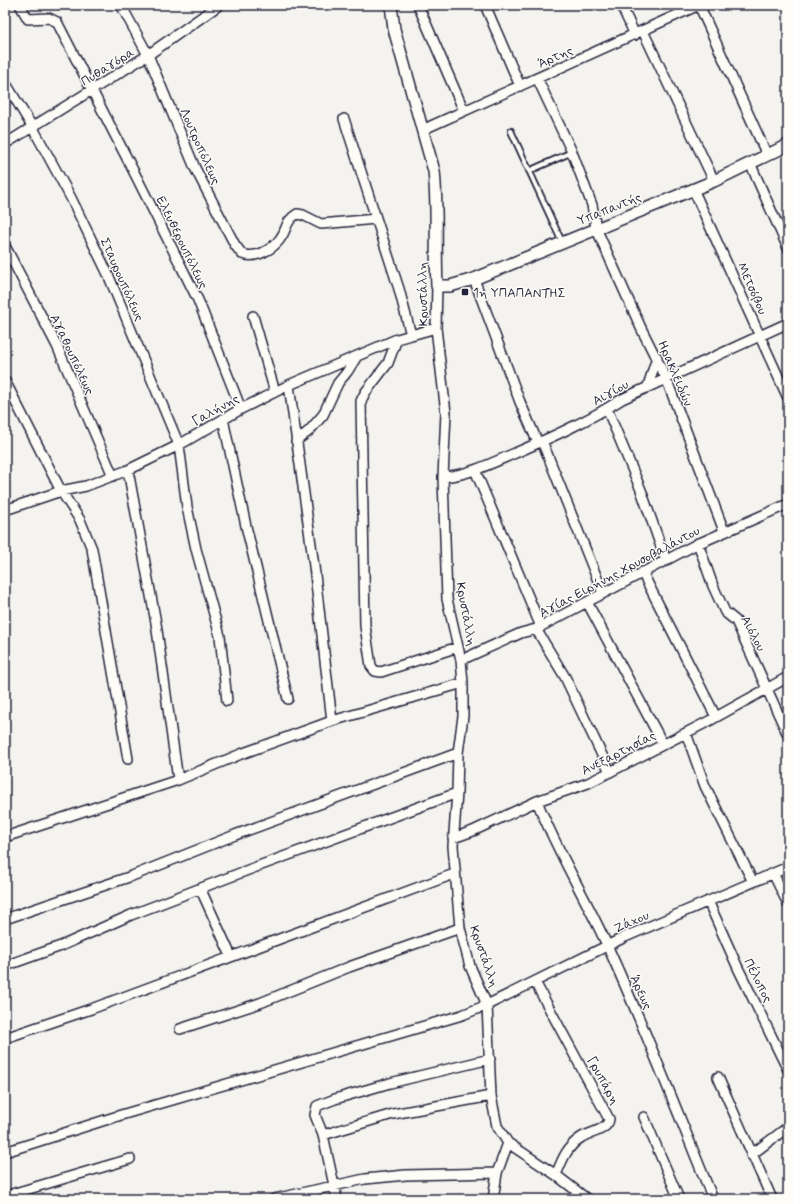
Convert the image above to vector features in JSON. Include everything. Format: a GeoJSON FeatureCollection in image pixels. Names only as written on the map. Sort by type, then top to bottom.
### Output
{"type":"FeatureCollection","features":[{"type":"Feature","properties":{"kind":"street","name":"Ελευθερουπόλεως"},"geometry":{"type":"LineString","coordinates":[[20,5],[28,19],[49,18],[57,22],[198,300],[241,409]]}},
{"type":"Feature","properties":{"kind":"street","name":"Λουτροπόλεως"},"geometry":{"type":"LineString","coordinates":[[121,5],[148,55],[195,168],[235,245],[242,254],[253,256],[263,252],[280,240],[288,221],[297,214],[303,215],[321,224],[376,219]]}},
{"type":"Feature","properties":{"kind":"street","name":"Πυθαγόρα"},"geometry":{"type":"LineString","coordinates":[[5,144],[33,128],[148,55],[218,5]]}},
{"type":"Feature","properties":{"kind":"street","name":"Κρυστάλλη"},"geometry":{"type":"LineString","coordinates":[[391,5],[394,29],[434,171],[437,194],[436,253],[438,286],[436,328],[446,413],[443,478],[447,599],[461,660],[463,683],[463,716],[458,753],[454,874],[460,928],[470,966],[487,1005],[491,1096],[497,1126],[508,1143]]}},
{"type":"Feature","properties":{"kind":"street"},"geometry":{"type":"LineString","coordinates":[[418,5],[464,111]]}},
{"type":"Feature","properties":{"kind":"street"},"geometry":{"type":"LineString","coordinates":[[485,5],[520,86]]}},
{"type":"Feature","properties":{"kind":"street"},"geometry":{"type":"LineString","coordinates":[[621,5],[639,33],[714,181]]}},
{"type":"Feature","properties":{"kind":"street","name":"Άρτης"},"geometry":{"type":"LineString","coordinates":[[422,130],[639,33],[687,8],[699,5]]}},
{"type":"Feature","properties":{"kind":"street"},"geometry":{"type":"LineString","coordinates":[[699,5],[768,155]]}},
{"type":"Feature","properties":{"kind":"street","name":"Ηρακλειδών"},"geometry":{"type":"LineString","coordinates":[[537,78],[572,152],[592,205],[596,228],[638,322],[657,357],[666,378],[724,531]]}},
{"type":"Feature","properties":{"kind":"street","name":"Σταυρουπόλεως"},"geometry":{"type":"LineString","coordinates":[[5,82],[33,128],[71,198],[107,272],[179,445],[187,507],[220,636],[227,701]]}},
{"type":"Feature","properties":{"kind":"street"},"geometry":{"type":"LineString","coordinates":[[344,119],[399,289],[411,335]]}},
{"type":"Feature","properties":{"kind":"street","name":"Υπαπαντής"},"geometry":{"type":"LineString","coordinates":[[438,286],[450,286],[474,279],[714,181],[788,145]]}},
{"type":"Feature","properties":{"kind":"street"},"geometry":{"type":"LineString","coordinates":[[750,163],[788,248]]}},
{"type":"Feature","properties":{"kind":"street","name":"Μετσόβου"},"geometry":{"type":"LineString","coordinates":[[693,189],[788,398]]}},
{"type":"Feature","properties":{"kind":"street","name":"Αγαθουπόλεως"},"geometry":{"type":"LineString","coordinates":[[5,246],[56,346],[113,476]]}},
{"type":"Feature","properties":{"kind":"street"},"geometry":{"type":"LineString","coordinates":[[474,279],[520,402],[540,442],[603,593]]}},
{"type":"Feature","properties":{"kind":"street"},"geometry":{"type":"LineString","coordinates":[[253,316],[275,392]]}},
{"type":"Feature","properties":{"kind":"street","name":"Αιγίου"},"geometry":{"type":"LineString","coordinates":[[443,478],[475,470],[540,442],[607,409],[622,399],[648,386],[788,323]]}},
{"type":"Feature","properties":{"kind":"street","name":"Γαλήνης"},"geometry":{"type":"LineString","coordinates":[[5,510],[61,491],[86,486],[128,470],[179,445],[241,409],[289,385],[397,339],[436,328]]}},
{"type":"Feature","properties":{"kind":"street"},"geometry":{"type":"LineString","coordinates":[[397,339],[388,363],[360,401],[365,626],[371,666],[375,671],[381,672],[458,647]]}},
{"type":"Feature","properties":{"kind":"street"},"geometry":{"type":"LineString","coordinates":[[296,440],[309,431],[323,415],[338,383],[357,356]]}},
{"type":"Feature","properties":{"kind":"street"},"geometry":{"type":"LineString","coordinates":[[648,386],[657,357]]}},
{"type":"Feature","properties":{"kind":"street"},"geometry":{"type":"LineString","coordinates":[[5,381],[61,491],[80,520],[92,549],[128,759]]}},
{"type":"Feature","properties":{"kind":"street"},"geometry":{"type":"LineString","coordinates":[[289,385],[314,566],[332,722]]}},
{"type":"Feature","properties":{"kind":"street"},"geometry":{"type":"LineString","coordinates":[[607,409],[641,490],[666,561]]}},
{"type":"Feature","properties":{"kind":"street"},"geometry":{"type":"LineString","coordinates":[[223,419],[246,526],[288,699]]}},
{"type":"Feature","properties":{"kind":"street"},"geometry":{"type":"LineString","coordinates":[[128,470],[156,623],[178,780]]}},
{"type":"Feature","properties":{"kind":"street"},"geometry":{"type":"LineString","coordinates":[[475,470],[538,628],[565,677],[610,772]]}},
{"type":"Feature","properties":{"kind":"street","name":"Αγίας Ειρήνης Χρυσοβαλάντου"},"geometry":{"type":"LineString","coordinates":[[461,660],[521,633],[538,628],[698,543],[788,504]]}},
{"type":"Feature","properties":{"kind":"street","name":"Αιόλου"},"geometry":{"type":"LineString","coordinates":[[698,543],[713,586],[725,612],[736,621],[788,735]]}},
{"type":"Feature","properties":{"kind":"street"},"geometry":{"type":"LineString","coordinates":[[642,572],[716,717]]}},
{"type":"Feature","properties":{"kind":"street"},"geometry":{"type":"LineString","coordinates":[[587,602],[663,744]]}},
{"type":"Feature","properties":{"kind":"street","name":"Ανεξαρτησίας"},"geometry":{"type":"LineString","coordinates":[[454,838],[473,831],[537,801],[610,772],[716,717],[788,677]]}},
{"type":"Feature","properties":{"kind":"street"},"geometry":{"type":"LineString","coordinates":[[5,837],[178,780],[242,754],[332,722],[463,683]]}},
{"type":"Feature","properties":{"kind":"street"},"geometry":{"type":"LineString","coordinates":[[686,733],[705,786],[753,882]]}},
{"type":"Feature","properties":{"kind":"street"},"geometry":{"type":"LineString","coordinates":[[5,919],[132,876],[235,835],[458,753]]}},
{"type":"Feature","properties":{"kind":"street"},"geometry":{"type":"LineString","coordinates":[[5,966],[61,946],[131,915],[457,793]]}},
{"type":"Feature","properties":{"kind":"street","name":"Άρεως"},"geometry":{"type":"LineString","coordinates":[[537,801],[546,824],[607,946],[654,1052],[713,1199]]}},
{"type":"Feature","properties":{"kind":"street","name":"Ζάχου"},"geometry":{"type":"LineString","coordinates":[[5,1152],[128,1113],[462,1015],[487,1005],[607,946],[788,867]]}},
{"type":"Feature","properties":{"kind":"street"},"geometry":{"type":"LineString","coordinates":[[773,873],[788,904]]}},
{"type":"Feature","properties":{"kind":"street"},"geometry":{"type":"LineString","coordinates":[[5,1038],[91,1009],[454,874]]}},
{"type":"Feature","properties":{"kind":"street"},"geometry":{"type":"LineString","coordinates":[[201,890],[231,956]]}},
{"type":"Feature","properties":{"kind":"street","name":"Πέλοπος"},"geometry":{"type":"LineString","coordinates":[[708,901],[738,968],[788,1070]]}},
{"type":"Feature","properties":{"kind":"street"},"geometry":{"type":"LineString","coordinates":[[180,1029],[260,1003],[349,967],[460,928]]}},
{"type":"Feature","properties":{"kind":"street","name":"Γρυπάρη"},"geometry":{"type":"LineString","coordinates":[[535,982],[610,1119],[605,1126],[583,1137],[565,1153],[556,1175]]}},
{"type":"Feature","properties":{"kind":"street"},"geometry":{"type":"LineString","coordinates":[[337,1199],[335,1184],[323,1135],[315,1112],[320,1105],[390,1083],[490,1059]]}},
{"type":"Feature","properties":{"kind":"street"},"geometry":{"type":"LineString","coordinates":[[718,1077],[751,1155],[772,1199]]}},
{"type":"Feature","properties":{"kind":"street"},"geometry":{"type":"LineString","coordinates":[[323,1135],[393,1114],[491,1096]]}},
{"type":"Feature","properties":{"kind":"street"},"geometry":{"type":"LineString","coordinates":[[644,1116],[679,1199]]}},
{"type":"Feature","properties":{"kind":"street"},"geometry":{"type":"LineString","coordinates":[[751,1155],[788,1127]]}},
{"type":"Feature","properties":{"kind":"street"},"geometry":{"type":"LineString","coordinates":[[493,1199],[497,1173],[508,1143],[556,1175],[588,1199]]}},
{"type":"Feature","properties":{"kind":"street"},"geometry":{"type":"LineString","coordinates":[[5,1196],[130,1159]]}},
{"type":"Feature","properties":{"kind":"street"},"geometry":{"type":"LineString","coordinates":[[274,1199],[335,1184],[406,1175],[497,1173]]}},
{"type":"Feature","properties":{"kind":"lane"},"geometry":{"type":"LineString","coordinates":[[511,131],[562,242]]}},
{"type":"Feature","properties":{"kind":"lane"},"geometry":{"type":"LineString","coordinates":[[529,171],[572,152]]}},
{"type":"Feature","properties":{"kind":"place","name":"1η ΥΠΑΠΑΝΤΗΣ"},"geometry":{"type":"Point","coordinates":[465,292]}}]}
